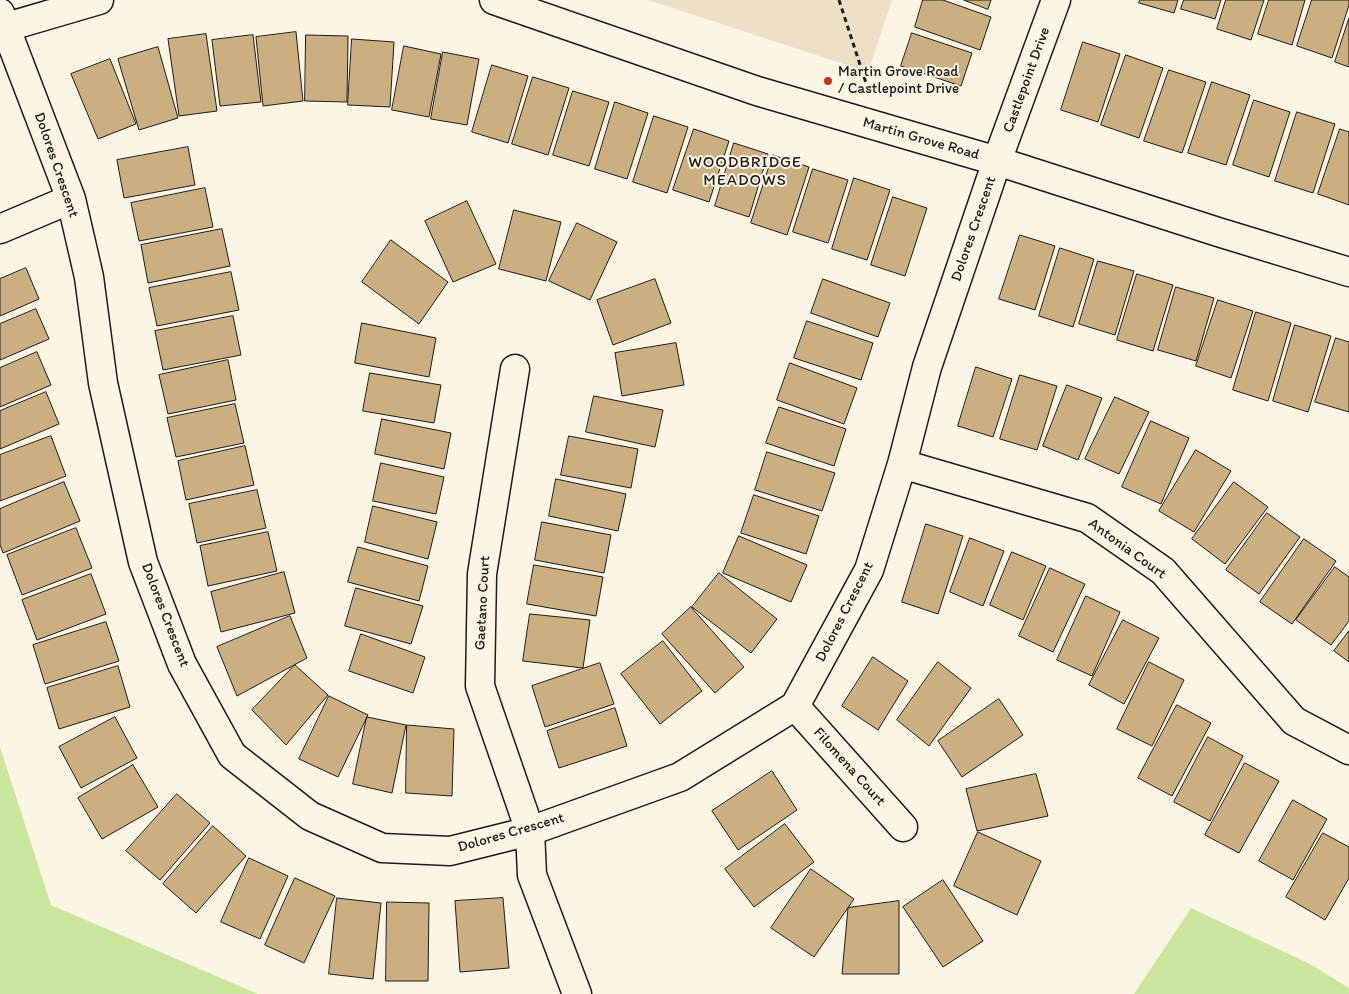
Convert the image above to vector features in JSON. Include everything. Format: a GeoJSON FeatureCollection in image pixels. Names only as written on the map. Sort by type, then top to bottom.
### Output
{"type":"FeatureCollection","features":[{"type":"Feature","properties":{"kind":"street"},"geometry":{"type":"LineString","coordinates":[[2,23],[99,0]]}},
{"type":"Feature","properties":{"kind":"street","name":"Martin Grove Road"},"geometry":{"type":"LineString","coordinates":[[494,0],[756,91],[997,161],[1349,272]]}},
{"type":"Feature","properties":{"kind":"street","name":"Castlepoint Drive"},"geometry":{"type":"LineString","coordinates":[[997,161],[1056,0]]}},
{"type":"Feature","properties":{"kind":"street","name":"Dolores Crescent"},"geometry":{"type":"LineString","coordinates":[[2,23],[71,199],[89,278],[103,384],[143,562],[182,664],[232,755],[310,816],[382,848],[450,851],[530,830],[680,777],[796,706],[869,570],[902,464],[927,367],[997,161]]}},
{"type":"Feature","properties":{"kind":"street"},"geometry":{"type":"LineString","coordinates":[[0,229],[71,199]]}},
{"type":"Feature","properties":{"kind":"street","name":"Gaetano Court"},"geometry":{"type":"LineString","coordinates":[[515,369],[482,574],[480,686],[530,830],[532,875],[577,994]]}},
{"type":"Feature","properties":{"kind":"street","name":"Antonia Court"},"geometry":{"type":"LineString","coordinates":[[902,464],[1087,518],[1163,572],[1294,721],[1349,750]]}},
{"type":"Feature","properties":{"kind":"street","name":"Filomena Court"},"geometry":{"type":"LineString","coordinates":[[796,706],[903,826]]}},
{"type":"Feature","properties":{"kind":"path"},"geometry":{"type":"LineString","coordinates":[[839,0],[866,83]]}},
{"type":"Feature","properties":{"kind":"shaded area"},"geometry":{"type":"Polygon","coordinates":[[[648,0],[892,0],[868,72],[648,0]]]}},
{"type":"Feature","properties":{"kind":"green space"},"geometry":{"type":"Polygon","coordinates":[[[0,747],[51,905],[258,994],[0,994],[0,747]]]}},
{"type":"Feature","properties":{"kind":"green space"},"geometry":{"type":"Polygon","coordinates":[[[1191,908],[1310,964],[1349,988],[1349,994],[1134,994],[1191,908]]]}},
{"type":"Feature","properties":{"kind":"building"},"geometry":{"type":"Polygon","coordinates":[[[923,0],[943,0],[991,17],[980,50],[915,27],[923,0]]]}},
{"type":"Feature","properties":{"kind":"building"},"geometry":{"type":"Polygon","coordinates":[[[964,0],[991,0],[988,9],[964,0]]]}},
{"type":"Feature","properties":{"kind":"building"},"geometry":{"type":"Polygon","coordinates":[[[1140,0],[1178,0],[1174,13],[1139,3],[1140,0]]]}},
{"type":"Feature","properties":{"kind":"building"},"geometry":{"type":"Polygon","coordinates":[[[1184,0],[1221,0],[1215,19],[1181,9],[1184,0]]]}},
{"type":"Feature","properties":{"kind":"building"},"geometry":{"type":"Polygon","coordinates":[[[1226,0],[1264,0],[1251,40],[1217,29],[1226,0]]]}},
{"type":"Feature","properties":{"kind":"building"},"geometry":{"type":"Polygon","coordinates":[[[1269,0],[1305,0],[1292,45],[1258,34],[1269,0]]]}},
{"type":"Feature","properties":{"kind":"building"},"geometry":{"type":"Polygon","coordinates":[[[1312,0],[1349,0],[1332,58],[1297,46],[1312,0]]]}},
{"type":"Feature","properties":{"kind":"building"},"geometry":{"type":"Polygon","coordinates":[[[1349,18],[1349,67],[1335,62],[1349,18]]]}},
{"type":"Feature","properties":{"kind":"building"},"geometry":{"type":"Polygon","coordinates":[[[296,32],[303,101],[263,106],[256,37],[296,32]]]}},
{"type":"Feature","properties":{"kind":"building"},"geometry":{"type":"Polygon","coordinates":[[[912,33],[972,53],[961,86],[901,66],[912,33]]]}},
{"type":"Feature","properties":{"kind":"building"},"geometry":{"type":"Polygon","coordinates":[[[206,34],[217,111],[179,116],[168,39],[206,34]]]}},
{"type":"Feature","properties":{"kind":"building"},"geometry":{"type":"Polygon","coordinates":[[[253,35],[261,102],[220,106],[212,40],[253,35]]]}},
{"type":"Feature","properties":{"kind":"building"},"geometry":{"type":"Polygon","coordinates":[[[306,35],[348,36],[347,102],[305,101],[306,35]]]}},
{"type":"Feature","properties":{"kind":"building"},"geometry":{"type":"Polygon","coordinates":[[[352,39],[394,42],[390,107],[348,105],[352,39]]]}},
{"type":"Feature","properties":{"kind":"building"},"geometry":{"type":"Polygon","coordinates":[[[1083,42],[1120,54],[1098,122],[1061,110],[1083,42]]]}},
{"type":"Feature","properties":{"kind":"building"},"geometry":{"type":"Polygon","coordinates":[[[404,46],[441,54],[429,117],[392,110],[404,46]]]}},
{"type":"Feature","properties":{"kind":"building"},"geometry":{"type":"Polygon","coordinates":[[[158,47],[178,118],[139,130],[118,59],[158,47]]]}},
{"type":"Feature","properties":{"kind":"building"},"geometry":{"type":"Polygon","coordinates":[[[443,52],[479,59],[467,125],[431,119],[443,52]]]}},
{"type":"Feature","properties":{"kind":"building"},"geometry":{"type":"Polygon","coordinates":[[[1126,55],[1163,68],[1139,138],[1101,125],[1126,55]]]}},
{"type":"Feature","properties":{"kind":"building"},"geometry":{"type":"Polygon","coordinates":[[[110,59],[136,124],[98,139],[71,74],[110,59]]]}},
{"type":"Feature","properties":{"kind":"building"},"geometry":{"type":"Polygon","coordinates":[[[492,65],[528,76],[508,143],[472,132],[492,65]]]}},
{"type":"Feature","properties":{"kind":"building"},"geometry":{"type":"Polygon","coordinates":[[[1169,70],[1206,82],[1182,153],[1144,141],[1169,70]]]}},
{"type":"Feature","properties":{"kind":"building"},"geometry":{"type":"Polygon","coordinates":[[[533,77],[569,88],[548,155],[512,144],[533,77]]]}},
{"type":"Feature","properties":{"kind":"building"},"geometry":{"type":"Polygon","coordinates":[[[1212,82],[1250,95],[1226,165],[1188,153],[1212,82]]]}},
{"type":"Feature","properties":{"kind":"building"},"geometry":{"type":"Polygon","coordinates":[[[573,91],[609,102],[589,166],[553,155],[573,91]]]}},
{"type":"Feature","properties":{"kind":"building"},"geometry":{"type":"Polygon","coordinates":[[[1254,100],[1290,112],[1269,177],[1233,165],[1254,100]]]}},
{"type":"Feature","properties":{"kind":"building"},"geometry":{"type":"Polygon","coordinates":[[[615,102],[648,113],[627,179],[595,169],[615,102]]]}},
{"type":"Feature","properties":{"kind":"building"},"geometry":{"type":"Polygon","coordinates":[[[1297,112],[1335,124],[1313,193],[1275,181],[1297,112]]]}},
{"type":"Feature","properties":{"kind":"building"},"geometry":{"type":"Polygon","coordinates":[[[654,116],[688,127],[667,193],[633,182],[654,116]]]}},
{"type":"Feature","properties":{"kind":"building"},"geometry":{"type":"Polygon","coordinates":[[[694,129],[729,141],[709,202],[673,190],[694,129]]]}},
{"type":"Feature","properties":{"kind":"building"},"geometry":{"type":"Polygon","coordinates":[[[1340,129],[1349,132],[1349,205],[1318,194],[1340,129]]]}},
{"type":"Feature","properties":{"kind":"building"},"geometry":{"type":"Polygon","coordinates":[[[734,143],[768,154],[749,217],[715,206],[734,143]]]}},
{"type":"Feature","properties":{"kind":"building"},"geometry":{"type":"Polygon","coordinates":[[[188,147],[195,185],[124,198],[117,160],[188,147]]]}},
{"type":"Feature","properties":{"kind":"building"},"geometry":{"type":"Polygon","coordinates":[[[773,155],[809,167],[787,235],[751,223],[773,155]]]}},
{"type":"Feature","properties":{"kind":"building"},"geometry":{"type":"Polygon","coordinates":[[[813,169],[848,180],[828,243],[793,232],[813,169]]]}},
{"type":"Feature","properties":{"kind":"building"},"geometry":{"type":"Polygon","coordinates":[[[854,178],[890,190],[867,260],[832,249],[854,178]]]}},
{"type":"Feature","properties":{"kind":"building"},"geometry":{"type":"Polygon","coordinates":[[[205,188],[213,227],[139,241],[131,203],[205,188]]]}},
{"type":"Feature","properties":{"kind":"building"},"geometry":{"type":"Polygon","coordinates":[[[893,197],[927,208],[905,276],[871,265],[893,197]]]}},
{"type":"Feature","properties":{"kind":"building"},"geometry":{"type":"Polygon","coordinates":[[[467,201],[496,264],[453,282],[425,221],[467,201]]]}},
{"type":"Feature","properties":{"kind":"building"},"geometry":{"type":"Polygon","coordinates":[[[514,210],[561,222],[546,281],[499,269],[514,210]]]}},
{"type":"Feature","properties":{"kind":"building"},"geometry":{"type":"Polygon","coordinates":[[[577,223],[617,242],[590,300],[549,281],[577,223]]]}},
{"type":"Feature","properties":{"kind":"building"},"geometry":{"type":"Polygon","coordinates":[[[222,229],[230,266],[148,283],[141,245],[222,229]]]}},
{"type":"Feature","properties":{"kind":"building"},"geometry":{"type":"Polygon","coordinates":[[[1020,235],[1055,246],[1035,310],[999,299],[1020,235]]]}},
{"type":"Feature","properties":{"kind":"building"},"geometry":{"type":"Polygon","coordinates":[[[391,240],[448,282],[419,324],[362,282],[391,240]]]}},
{"type":"Feature","properties":{"kind":"building"},"geometry":{"type":"Polygon","coordinates":[[[1060,248],[1094,259],[1073,327],[1039,316],[1060,248]]]}},
{"type":"Feature","properties":{"kind":"building"},"geometry":{"type":"Polygon","coordinates":[[[1098,261],[1134,271],[1115,335],[1079,324],[1098,261]]]}},
{"type":"Feature","properties":{"kind":"building"},"geometry":{"type":"Polygon","coordinates":[[[26,268],[39,299],[0,316],[0,279],[26,268]]]}},
{"type":"Feature","properties":{"kind":"building"},"geometry":{"type":"Polygon","coordinates":[[[231,272],[239,310],[157,326],[149,288],[231,272]]]}},
{"type":"Feature","properties":{"kind":"building"},"geometry":{"type":"Polygon","coordinates":[[[1137,274],[1173,285],[1153,351],[1117,340],[1137,274]]]}},
{"type":"Feature","properties":{"kind":"building"},"geometry":{"type":"Polygon","coordinates":[[[655,279],[671,323],[613,345],[597,300],[655,279]]]}},
{"type":"Feature","properties":{"kind":"building"},"geometry":{"type":"Polygon","coordinates":[[[823,279],[890,303],[878,337],[811,313],[823,279]]]}},
{"type":"Feature","properties":{"kind":"building"},"geometry":{"type":"Polygon","coordinates":[[[1176,287],[1214,298],[1196,361],[1158,350],[1176,287]]]}},
{"type":"Feature","properties":{"kind":"building"},"geometry":{"type":"Polygon","coordinates":[[[1218,300],[1253,311],[1231,378],[1196,366],[1218,300]]]}},
{"type":"Feature","properties":{"kind":"building"},"geometry":{"type":"Polygon","coordinates":[[[36,309],[49,339],[0,360],[0,324],[36,309]]]}},
{"type":"Feature","properties":{"kind":"building"},"geometry":{"type":"Polygon","coordinates":[[[1256,312],[1291,323],[1268,401],[1233,390],[1256,312]]]}},
{"type":"Feature","properties":{"kind":"building"},"geometry":{"type":"Polygon","coordinates":[[[233,316],[241,355],[163,370],[155,331],[233,316]]]}},
{"type":"Feature","properties":{"kind":"building"},"geometry":{"type":"Polygon","coordinates":[[[807,321],[873,343],[861,380],[794,358],[807,321]]]}},
{"type":"Feature","properties":{"kind":"building"},"geometry":{"type":"Polygon","coordinates":[[[362,323],[436,338],[429,377],[355,363],[362,323]]]}},
{"type":"Feature","properties":{"kind":"building"},"geometry":{"type":"Polygon","coordinates":[[[1295,325],[1331,336],[1308,412],[1273,401],[1295,325]]]}},
{"type":"Feature","properties":{"kind":"building"},"geometry":{"type":"Polygon","coordinates":[[[1336,338],[1349,342],[1349,412],[1315,402],[1336,338]]]}},
{"type":"Feature","properties":{"kind":"building"},"geometry":{"type":"Polygon","coordinates":[[[676,343],[684,385],[622,396],[615,353],[676,343]]]}},
{"type":"Feature","properties":{"kind":"building"},"geometry":{"type":"Polygon","coordinates":[[[37,352],[51,385],[0,407],[0,368],[37,352]]]}},
{"type":"Feature","properties":{"kind":"building"},"geometry":{"type":"Polygon","coordinates":[[[228,360],[236,400],[168,414],[159,375],[228,360]]]}},
{"type":"Feature","properties":{"kind":"building"},"geometry":{"type":"Polygon","coordinates":[[[790,363],[857,388],[844,424],[777,400],[790,363]]]}},
{"type":"Feature","properties":{"kind":"building"},"geometry":{"type":"Polygon","coordinates":[[[976,367],[1012,379],[993,437],[958,426],[976,367]]]}},
{"type":"Feature","properties":{"kind":"building"},"geometry":{"type":"Polygon","coordinates":[[[370,373],[441,385],[434,423],[363,411],[370,373]]]}},
{"type":"Feature","properties":{"kind":"building"},"geometry":{"type":"Polygon","coordinates":[[[1020,375],[1057,386],[1037,450],[1000,439],[1020,375]]]}},
{"type":"Feature","properties":{"kind":"building"},"geometry":{"type":"Polygon","coordinates":[[[1067,385],[1102,398],[1078,460],[1043,446],[1067,385]]]}},
{"type":"Feature","properties":{"kind":"building"},"geometry":{"type":"Polygon","coordinates":[[[46,392],[59,424],[0,449],[0,411],[46,392]]]}},
{"type":"Feature","properties":{"kind":"building"},"geometry":{"type":"Polygon","coordinates":[[[594,396],[663,410],[655,447],[586,432],[594,396]]]}},
{"type":"Feature","properties":{"kind":"building"},"geometry":{"type":"Polygon","coordinates":[[[1115,397],[1149,412],[1119,474],[1085,459],[1115,397]]]}},
{"type":"Feature","properties":{"kind":"building"},"geometry":{"type":"Polygon","coordinates":[[[235,404],[244,443],[176,457],[167,418],[235,404]]]}},
{"type":"Feature","properties":{"kind":"building"},"geometry":{"type":"Polygon","coordinates":[[[779,407],[846,429],[834,466],[766,443],[779,407]]]}},
{"type":"Feature","properties":{"kind":"building"},"geometry":{"type":"Polygon","coordinates":[[[382,419],[451,433],[444,469],[375,454],[382,419]]]}},
{"type":"Feature","properties":{"kind":"building"},"geometry":{"type":"Polygon","coordinates":[[[1151,421],[1189,438],[1161,504],[1122,487],[1151,421]]]}},
{"type":"Feature","properties":{"kind":"building"},"geometry":{"type":"Polygon","coordinates":[[[51,436],[66,476],[0,501],[0,455],[51,436]]]}},
{"type":"Feature","properties":{"kind":"building"},"geometry":{"type":"Polygon","coordinates":[[[569,436],[638,449],[631,488],[561,475],[569,436]]]}},
{"type":"Feature","properties":{"kind":"building"},"geometry":{"type":"Polygon","coordinates":[[[245,446],[254,485],[186,500],[178,461],[245,446]]]}},
{"type":"Feature","properties":{"kind":"building"},"geometry":{"type":"Polygon","coordinates":[[[1196,450],[1231,471],[1194,532],[1159,511],[1196,450]]]}},
{"type":"Feature","properties":{"kind":"building"},"geometry":{"type":"Polygon","coordinates":[[[767,452],[835,473],[822,511],[755,490],[767,452]]]}},
{"type":"Feature","properties":{"kind":"building"},"geometry":{"type":"Polygon","coordinates":[[[381,463],[444,477],[436,514],[373,501],[381,463]]]}},
{"type":"Feature","properties":{"kind":"building"},"geometry":{"type":"Polygon","coordinates":[[[556,479],[626,494],[618,531],[549,516],[556,479]]]}},
{"type":"Feature","properties":{"kind":"building"},"geometry":{"type":"Polygon","coordinates":[[[64,482],[80,521],[3,553],[0,545],[0,509],[64,482]]]}},
{"type":"Feature","properties":{"kind":"building"},"geometry":{"type":"Polygon","coordinates":[[[1234,482],[1268,507],[1225,564],[1192,539],[1234,482]]]}},
{"type":"Feature","properties":{"kind":"building"},"geometry":{"type":"Polygon","coordinates":[[[257,490],[266,528],[197,543],[189,504],[257,490]]]}},
{"type":"Feature","properties":{"kind":"building"},"geometry":{"type":"Polygon","coordinates":[[[754,495],[819,516],[806,554],[741,533],[754,495]]]}},
{"type":"Feature","properties":{"kind":"building"},"geometry":{"type":"Polygon","coordinates":[[[373,506],[437,522],[428,559],[365,542],[373,506]]]}},
{"type":"Feature","properties":{"kind":"building"},"geometry":{"type":"Polygon","coordinates":[[[1267,513],[1300,537],[1259,594],[1226,570],[1267,513]]]}},
{"type":"Feature","properties":{"kind":"building"},"geometry":{"type":"Polygon","coordinates":[[[542,522],[611,535],[604,573],[535,560],[542,522]]]}},
{"type":"Feature","properties":{"kind":"building"},"geometry":{"type":"Polygon","coordinates":[[[926,524],[963,536],[938,614],[902,602],[926,524]]]}},
{"type":"Feature","properties":{"kind":"building"},"geometry":{"type":"Polygon","coordinates":[[[76,528],[92,568],[22,595],[7,555],[76,528]]]}},
{"type":"Feature","properties":{"kind":"building"},"geometry":{"type":"Polygon","coordinates":[[[268,532],[277,571],[208,586],[200,546],[268,532]]]}},
{"type":"Feature","properties":{"kind":"building"},"geometry":{"type":"Polygon","coordinates":[[[739,536],[807,565],[791,602],[723,573],[739,536]]]}},
{"type":"Feature","properties":{"kind":"building"},"geometry":{"type":"Polygon","coordinates":[[[970,538],[1004,551],[983,606],[950,592],[970,538]]]}},
{"type":"Feature","properties":{"kind":"building"},"geometry":{"type":"Polygon","coordinates":[[[1304,539],[1336,561],[1292,624],[1260,602],[1304,539]]]}},
{"type":"Feature","properties":{"kind":"building"},"geometry":{"type":"Polygon","coordinates":[[[358,547],[428,566],[419,601],[348,582],[358,547]]]}},
{"type":"Feature","properties":{"kind":"building"},"geometry":{"type":"Polygon","coordinates":[[[1012,552],[1046,566],[1023,620],[990,605],[1012,552]]]}},
{"type":"Feature","properties":{"kind":"building"},"geometry":{"type":"Polygon","coordinates":[[[534,565],[603,577],[596,616],[527,604],[534,565]]]}},
{"type":"Feature","properties":{"kind":"building"},"geometry":{"type":"Polygon","coordinates":[[[1335,567],[1349,577],[1349,621],[1331,645],[1296,620],[1335,567]]]}},
{"type":"Feature","properties":{"kind":"building"},"geometry":{"type":"Polygon","coordinates":[[[1050,568],[1085,584],[1053,652],[1019,636],[1050,568]]]}},
{"type":"Feature","properties":{"kind":"building"},"geometry":{"type":"Polygon","coordinates":[[[284,572],[295,613],[221,632],[211,592],[284,572]]]}},
{"type":"Feature","properties":{"kind":"building"},"geometry":{"type":"Polygon","coordinates":[[[719,573],[777,619],[751,653],[692,607],[719,573]]]}},
{"type":"Feature","properties":{"kind":"building"},"geometry":{"type":"Polygon","coordinates":[[[91,574],[106,614],[37,640],[22,600],[91,574]]]}},
{"type":"Feature","properties":{"kind":"building"},"geometry":{"type":"Polygon","coordinates":[[[356,588],[423,606],[411,644],[345,626],[356,588]]]}},
{"type":"Feature","properties":{"kind":"building"},"geometry":{"type":"Polygon","coordinates":[[[1086,596],[1120,612],[1092,676],[1057,660],[1086,596]]]}},
{"type":"Feature","properties":{"kind":"building"},"geometry":{"type":"Polygon","coordinates":[[[691,607],[744,667],[715,693],[662,634],[691,607]]]}},
{"type":"Feature","properties":{"kind":"building"},"geometry":{"type":"Polygon","coordinates":[[[530,614],[590,620],[583,668],[523,661],[530,614]]]}},
{"type":"Feature","properties":{"kind":"building"},"geometry":{"type":"Polygon","coordinates":[[[290,616],[307,658],[237,696],[217,647],[290,616]]]}},
{"type":"Feature","properties":{"kind":"building"},"geometry":{"type":"Polygon","coordinates":[[[1123,620],[1159,638],[1124,704],[1089,685],[1123,620]]]}},
{"type":"Feature","properties":{"kind":"building"},"geometry":{"type":"Polygon","coordinates":[[[106,622],[119,661],[45,684],[33,645],[106,622]]]}},
{"type":"Feature","properties":{"kind":"building"},"geometry":{"type":"Polygon","coordinates":[[[1349,631],[1349,662],[1334,651],[1349,631]]]}},
{"type":"Feature","properties":{"kind":"building"},"geometry":{"type":"Polygon","coordinates":[[[361,634],[425,657],[413,693],[349,671],[361,634]]]}},
{"type":"Feature","properties":{"kind":"building"},"geometry":{"type":"Polygon","coordinates":[[[663,641],[702,691],[660,724],[621,674],[663,641]]]}},
{"type":"Feature","properties":{"kind":"building"},"geometry":{"type":"Polygon","coordinates":[[[873,657],[908,681],[878,730],[842,706],[873,657]]]}},
{"type":"Feature","properties":{"kind":"building"},"geometry":{"type":"Polygon","coordinates":[[[938,662],[971,688],[929,746],[897,720],[938,662]]]}},
{"type":"Feature","properties":{"kind":"building"},"geometry":{"type":"Polygon","coordinates":[[[1149,662],[1184,680],[1152,746],[1117,729],[1149,662]]]}},
{"type":"Feature","properties":{"kind":"building"},"geometry":{"type":"Polygon","coordinates":[[[600,663],[614,704],[545,727],[532,686],[600,663]]]}},
{"type":"Feature","properties":{"kind":"building"},"geometry":{"type":"Polygon","coordinates":[[[295,665],[328,695],[286,745],[252,710],[295,665]]]}},
{"type":"Feature","properties":{"kind":"building"},"geometry":{"type":"Polygon","coordinates":[[[118,666],[130,707],[59,729],[47,688],[118,666]]]}},
{"type":"Feature","properties":{"kind":"building"},"geometry":{"type":"Polygon","coordinates":[[[329,696],[368,715],[338,777],[299,759],[329,696]]]}},
{"type":"Feature","properties":{"kind":"building"},"geometry":{"type":"Polygon","coordinates":[[[999,699],[1023,735],[962,777],[938,741],[999,699]]]}},
{"type":"Feature","properties":{"kind":"building"},"geometry":{"type":"Polygon","coordinates":[[[1177,705],[1211,723],[1172,796],[1138,778],[1177,705]]]}},
{"type":"Feature","properties":{"kind":"building"},"geometry":{"type":"Polygon","coordinates":[[[615,708],[627,746],[559,768],[547,731],[615,708]]]}},
{"type":"Feature","properties":{"kind":"building"},"geometry":{"type":"Polygon","coordinates":[[[115,717],[137,758],[81,788],[59,747],[115,717]]]}},
{"type":"Feature","properties":{"kind":"building"},"geometry":{"type":"Polygon","coordinates":[[[367,717],[406,725],[392,793],[353,784],[367,717]]]}},
{"type":"Feature","properties":{"kind":"building"},"geometry":{"type":"Polygon","coordinates":[[[407,725],[454,729],[452,796],[406,793],[407,725]]]}},
{"type":"Feature","properties":{"kind":"building"},"geometry":{"type":"Polygon","coordinates":[[[1208,737],[1243,756],[1210,821],[1174,802],[1208,737]]]}},
{"type":"Feature","properties":{"kind":"building"},"geometry":{"type":"Polygon","coordinates":[[[1245,763],[1279,781],[1239,853],[1205,835],[1245,763]]]}},
{"type":"Feature","properties":{"kind":"building"},"geometry":{"type":"Polygon","coordinates":[[[133,765],[158,807],[102,839],[78,798],[133,765]]]}},
{"type":"Feature","properties":{"kind":"building"},"geometry":{"type":"Polygon","coordinates":[[[772,771],[797,810],[738,850],[712,811],[772,771]]]}},
{"type":"Feature","properties":{"kind":"building"},"geometry":{"type":"Polygon","coordinates":[[[1036,774],[1048,816],[977,831],[966,789],[1036,774]]]}},
{"type":"Feature","properties":{"kind":"building"},"geometry":{"type":"Polygon","coordinates":[[[177,794],[210,823],[160,880],[126,851],[177,794]]]}},
{"type":"Feature","properties":{"kind":"building"},"geometry":{"type":"Polygon","coordinates":[[[1293,800],[1327,819],[1293,880],[1259,861],[1293,800]]]}},
{"type":"Feature","properties":{"kind":"building"},"geometry":{"type":"Polygon","coordinates":[[[785,824],[814,862],[754,907],[725,869],[785,824]]]}},
{"type":"Feature","properties":{"kind":"building"},"geometry":{"type":"Polygon","coordinates":[[[213,826],[246,856],[196,913],[163,884],[213,826]]]}},
{"type":"Feature","properties":{"kind":"building"},"geometry":{"type":"Polygon","coordinates":[[[978,832],[1041,861],[1017,915],[954,886],[978,832]]]}},
{"type":"Feature","properties":{"kind":"building"},"geometry":{"type":"Polygon","coordinates":[[[1323,833],[1349,847],[1349,878],[1325,920],[1286,897],[1323,833]]]}},
{"type":"Feature","properties":{"kind":"building"},"geometry":{"type":"Polygon","coordinates":[[[249,858],[288,876],[260,939],[221,922],[249,858]]]}},
{"type":"Feature","properties":{"kind":"building"},"geometry":{"type":"Polygon","coordinates":[[[811,869],[854,899],[814,957],[771,928],[811,869]]]}},
{"type":"Feature","properties":{"kind":"building"},"geometry":{"type":"Polygon","coordinates":[[[295,878],[335,896],[304,963],[265,945],[295,878]]]}},
{"type":"Feature","properties":{"kind":"building"},"geometry":{"type":"Polygon","coordinates":[[[943,880],[983,941],[943,967],[903,907],[943,880]]]}},
{"type":"Feature","properties":{"kind":"building"},"geometry":{"type":"Polygon","coordinates":[[[337,898],[381,903],[373,979],[329,974],[337,898]]]}},
{"type":"Feature","properties":{"kind":"building"},"geometry":{"type":"Polygon","coordinates":[[[503,898],[509,968],[460,972],[455,901],[503,898]]]}},
{"type":"Feature","properties":{"kind":"building"},"geometry":{"type":"Polygon","coordinates":[[[899,901],[899,974],[842,974],[848,908],[899,901]]]}},
{"type":"Feature","properties":{"kind":"building"},"geometry":{"type":"Polygon","coordinates":[[[387,902],[429,903],[428,981],[386,981],[387,902]]]}},
{"type":"Feature","properties":{"kind":"place","name":"Martin Grove Road / Castlepoint Drive"},"geometry":{"type":"Point","coordinates":[828,81]}},
{"type":"Feature","properties":{"kind":"district","name":"WOODBRIDGE MEADOWS"},"geometry":{"type":"Point","coordinates":[745,172]}}]}
